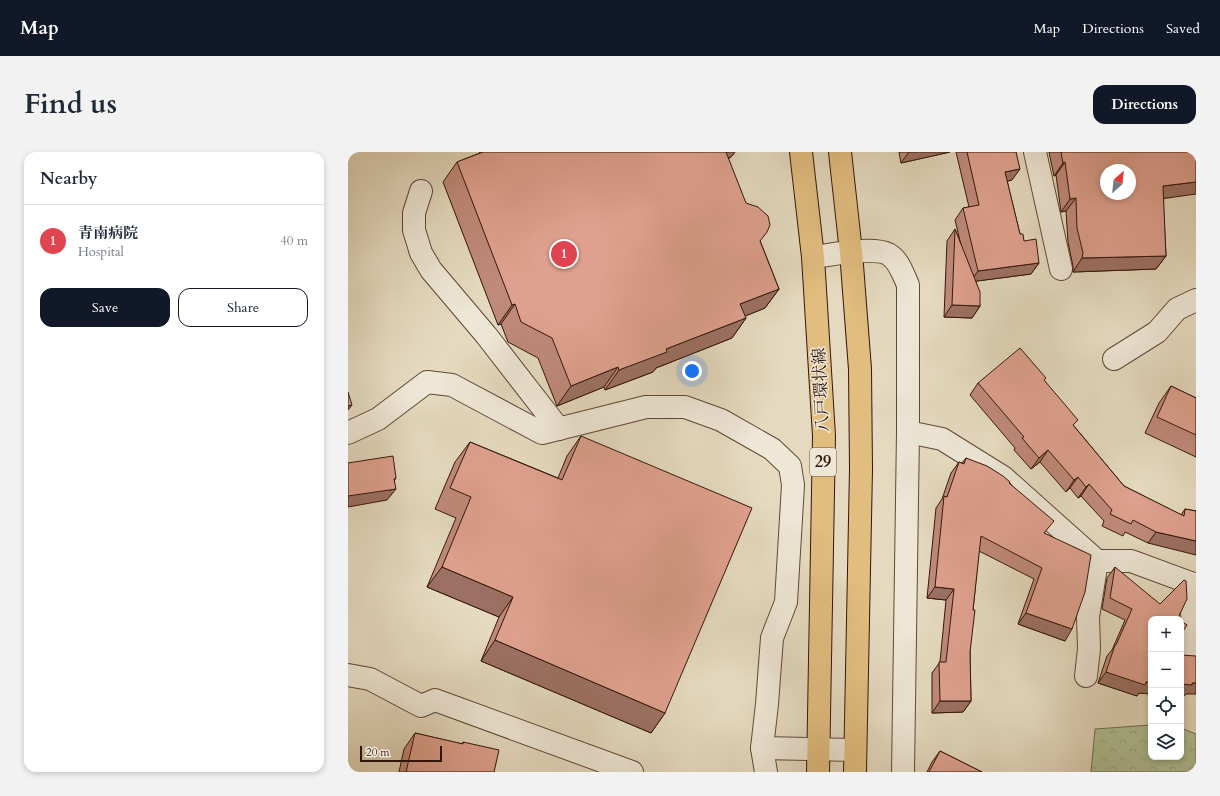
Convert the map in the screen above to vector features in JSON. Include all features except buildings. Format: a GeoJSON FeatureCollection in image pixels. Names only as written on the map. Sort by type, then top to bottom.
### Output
{"type":"FeatureCollection","features":[{"type":"Feature","properties":{"kind":"main road","name":"八戸環状線"},"geometry":{"type":"LineString","coordinates":[[801,152],[813,257],[824,436],[818,772]]}},
{"type":"Feature","properties":{"kind":"main road","name":"29"},"geometry":{"type":"LineString","coordinates":[[840,152],[851,252],[860,369],[861,469],[855,772]]}},
{"type":"Feature","properties":{"kind":"street"},"geometry":{"type":"LineString","coordinates":[[1035,152],[1062,269]]}},
{"type":"Feature","properties":{"kind":"street"},"geometry":{"type":"LineString","coordinates":[[422,190],[414,213],[414,230],[421,253],[432,270],[486,335],[559,429]]}},
{"type":"Feature","properties":{"kind":"street"},"geometry":{"type":"LineString","coordinates":[[813,257],[874,250],[888,254],[899,264],[908,285],[908,432],[904,772]]}},
{"type":"Feature","properties":{"kind":"street"},"geometry":{"type":"LineString","coordinates":[[1114,359],[1157,332],[1177,309],[1196,300]]}},
{"type":"Feature","properties":{"kind":"street"},"geometry":{"type":"LineString","coordinates":[[348,433],[378,419],[426,382],[452,385],[542,433],[646,407],[685,407],[721,420],[772,449],[790,466],[794,485],[786,602],[772,638],[762,748],[766,772]]}},
{"type":"Feature","properties":{"kind":"street"},"geometry":{"type":"LineString","coordinates":[[908,432],[942,439],[1003,477],[1097,561],[1130,562],[1193,584],[1194,657],[1196,657]]}},
{"type":"Feature","properties":{"kind":"street"},"geometry":{"type":"LineString","coordinates":[[1086,676],[1089,649],[1088,617],[1097,561]]}},
{"type":"Feature","properties":{"kind":"street"},"geometry":{"type":"LineString","coordinates":[[348,675],[352,674],[370,679],[421,706],[435,700],[632,772]]}},
{"type":"Feature","properties":{"kind":"street"},"geometry":{"type":"LineString","coordinates":[[762,748],[855,750]]}},
{"type":"Feature","properties":{"kind":"green space"},"geometry":{"type":"Polygon","coordinates":[[[1148,725],[1148,760],[1184,760],[1184,729],[1196,734],[1196,772],[1091,772],[1095,729],[1148,725]]]}},
{"type":"Feature","properties":{"kind":"place","name":"青南病院"},"geometry":{"type":"Point","coordinates":[564,254]}}]}
